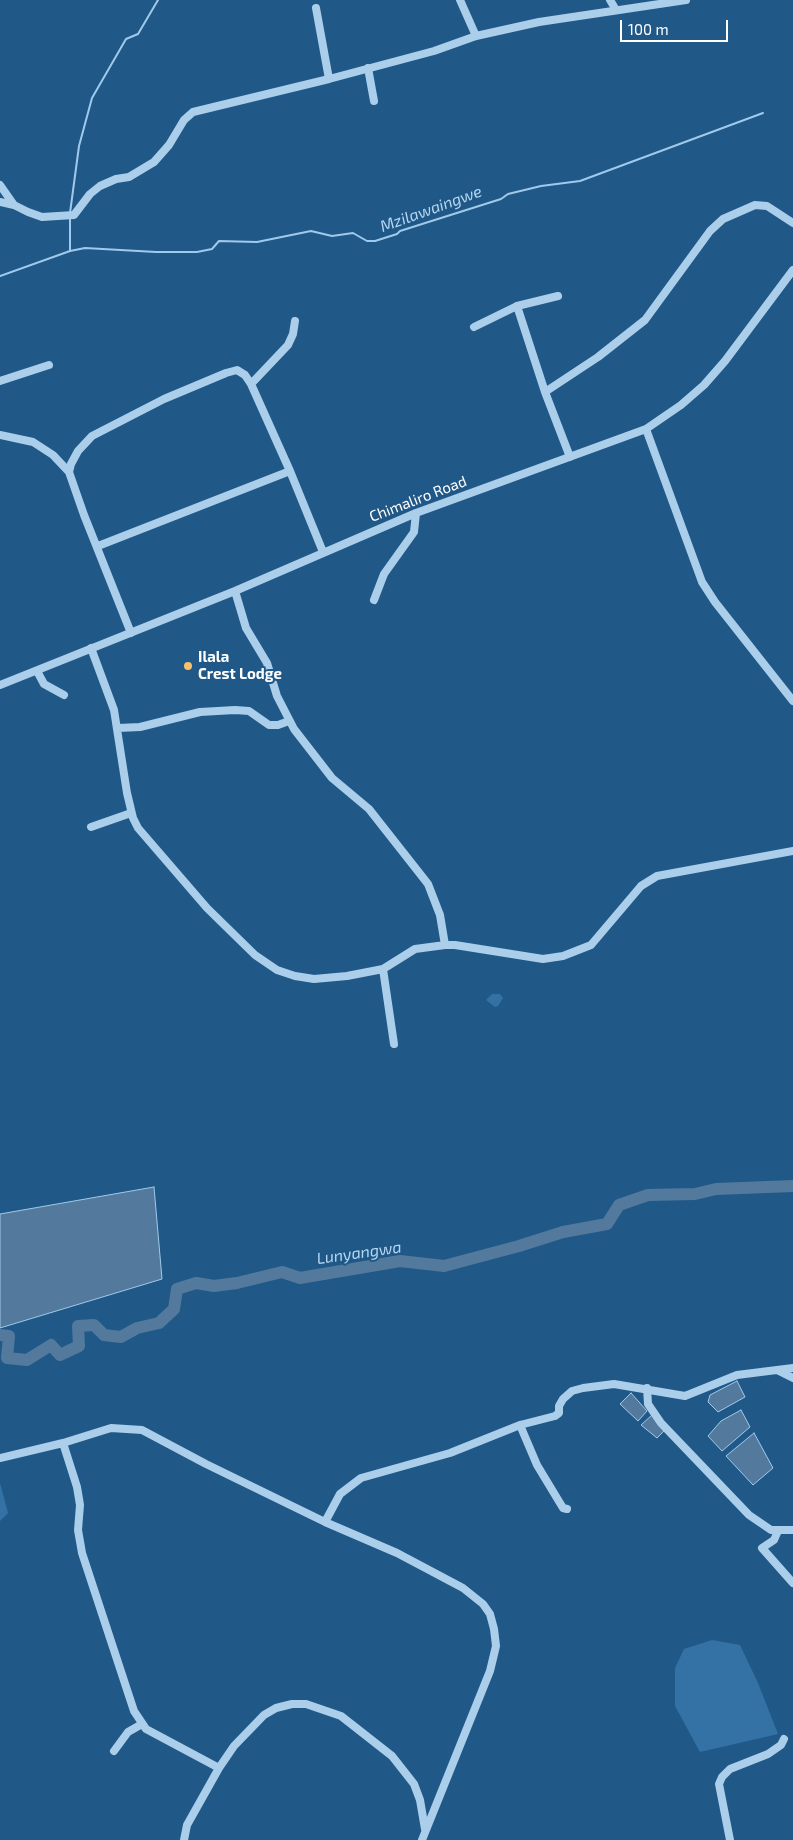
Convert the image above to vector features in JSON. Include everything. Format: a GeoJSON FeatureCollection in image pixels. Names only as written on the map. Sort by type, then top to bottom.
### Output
{"type":"FeatureCollection","features":[{"type":"Feature","properties":{"kind":"street"},"geometry":{"type":"LineString","coordinates":[[460,0],[476,36]]}},
{"type":"Feature","properties":{"kind":"street"},"geometry":{"type":"LineString","coordinates":[[610,0],[616,10]]}},
{"type":"Feature","properties":{"kind":"street"},"geometry":{"type":"LineString","coordinates":[[0,202],[14,205],[42,217],[71,215],[100,186],[109,181],[135,174],[154,162],[169,145],[184,120],[193,112],[434,51],[476,36],[539,22],[686,0]]}},
{"type":"Feature","properties":{"kind":"street"},"geometry":{"type":"LineString","coordinates":[[316,8],[329,79]]}},
{"type":"Feature","properties":{"kind":"street"},"geometry":{"type":"LineString","coordinates":[[368,68],[374,101]]}},
{"type":"Feature","properties":{"kind":"street"},"geometry":{"type":"LineString","coordinates":[[0,185],[14,205]]}},
{"type":"Feature","properties":{"kind":"street"},"geometry":{"type":"LineString","coordinates":[[545,392],[598,357],[646,320],[710,230],[723,219],[756,205],[767,206],[793,223]]}},
{"type":"Feature","properties":{"kind":"street","name":"Chimaliro Road"},"geometry":{"type":"LineString","coordinates":[[0,685],[235,591],[416,513],[646,429],[682,405],[704,385],[725,361],[793,270]]}},
{"type":"Feature","properties":{"kind":"street"},"geometry":{"type":"LineString","coordinates":[[474,327],[516,306],[558,296]]}},
{"type":"Feature","properties":{"kind":"street"},"geometry":{"type":"LineString","coordinates":[[516,306],[570,458]]}},
{"type":"Feature","properties":{"kind":"street"},"geometry":{"type":"LineString","coordinates":[[251,384],[288,344],[293,334],[295,321]]}},
{"type":"Feature","properties":{"kind":"street"},"geometry":{"type":"LineString","coordinates":[[0,381],[49,364]]}},
{"type":"Feature","properties":{"kind":"street"},"geometry":{"type":"LineString","coordinates":[[69,472],[78,451],[92,436],[164,399],[226,372],[237,370],[245,375],[251,384],[290,470],[323,552]]}},
{"type":"Feature","properties":{"kind":"street"},"geometry":{"type":"LineString","coordinates":[[646,429],[702,582],[715,602],[793,701]]}},
{"type":"Feature","properties":{"kind":"street"},"geometry":{"type":"LineString","coordinates":[[0,435],[33,442],[53,455],[69,472],[131,633]]}},
{"type":"Feature","properties":{"kind":"street"},"geometry":{"type":"LineString","coordinates":[[98,546],[290,470]]}},
{"type":"Feature","properties":{"kind":"street"},"geometry":{"type":"LineString","coordinates":[[374,600],[384,574],[414,532],[416,513]]}},
{"type":"Feature","properties":{"kind":"street"},"geometry":{"type":"LineString","coordinates":[[235,591],[246,628],[267,663],[277,696],[296,733],[332,778],[369,809],[428,884],[440,915],[445,945]]}},
{"type":"Feature","properties":{"kind":"street"},"geometry":{"type":"LineString","coordinates":[[90,648],[109,695],[118,728],[131,813],[138,828],[206,908],[254,955],[276,970],[295,976],[314,979],[347,976],[383,969],[415,950],[445,945],[543,959],[563,956],[591,945],[640,886],[657,876],[793,850]]}},
{"type":"Feature","properties":{"kind":"street"},"geometry":{"type":"LineString","coordinates":[[37,671],[44,684],[64,695]]}},
{"type":"Feature","properties":{"kind":"street"},"geometry":{"type":"LineString","coordinates":[[118,728],[144,726],[200,712],[235,710],[249,710],[269,725],[278,725],[289,721]]}},
{"type":"Feature","properties":{"kind":"street"},"geometry":{"type":"LineString","coordinates":[[91,827],[131,813]]}},
{"type":"Feature","properties":{"kind":"street"},"geometry":{"type":"LineString","coordinates":[[383,969],[394,1044]]}},
{"type":"Feature","properties":{"kind":"street"},"geometry":{"type":"LineString","coordinates":[[325,1522],[340,1494],[361,1478],[450,1454],[520,1425],[557,1415],[563,1399],[572,1391],[614,1384],[647,1388],[685,1396],[737,1375],[793,1368]]}},
{"type":"Feature","properties":{"kind":"street"},"geometry":{"type":"LineString","coordinates":[[779,1371],[793,1378]]}},
{"type":"Feature","properties":{"kind":"street"},"geometry":{"type":"LineString","coordinates":[[647,1388],[648,1404],[673,1438],[749,1515],[764,1526],[778,1531],[793,1530]]}},
{"type":"Feature","properties":{"kind":"street"},"geometry":{"type":"LineString","coordinates":[[520,1425],[540,1471],[563,1508],[568,1509]]}},
{"type":"Feature","properties":{"kind":"street"},"geometry":{"type":"LineString","coordinates":[[0,1458],[63,1443],[111,1428],[142,1430],[206,1464],[325,1522],[397,1554],[463,1588],[483,1604],[490,1614],[496,1646],[490,1671],[422,1840]]}},
{"type":"Feature","properties":{"kind":"street"},"geometry":{"type":"LineString","coordinates":[[63,1443],[77,1487],[80,1505],[78,1530],[82,1553],[129,1698],[142,1724],[160,1738],[219,1768]]}},
{"type":"Feature","properties":{"kind":"street"},"geometry":{"type":"LineString","coordinates":[[778,1531],[774,1540],[762,1548],[793,1583]]}},
{"type":"Feature","properties":{"kind":"street"},"geometry":{"type":"LineString","coordinates":[[184,1840],[187,1825],[219,1768],[234,1746],[264,1715],[276,1708],[292,1704],[306,1704],[341,1716],[392,1756],[414,1784],[420,1800],[425,1829]]}},
{"type":"Feature","properties":{"kind":"street"},"geometry":{"type":"LineString","coordinates":[[114,1751],[128,1732],[142,1724]]}},
{"type":"Feature","properties":{"kind":"street"},"geometry":{"type":"LineString","coordinates":[[730,1840],[719,1784],[722,1777],[730,1769],[768,1754],[781,1745],[784,1739]]}},
{"type":"Feature","properties":{"kind":"shaded area"},"geometry":{"type":"Polygon","coordinates":[[[492,994],[500,994],[503,998],[498,1006],[495,1007],[486,1000],[492,994]]]}},
{"type":"Feature","properties":{"kind":"shaded area"},"geometry":{"type":"Polygon","coordinates":[[[154,1187],[162,1279],[0,1328],[0,1214],[154,1187]]]}},
{"type":"Feature","properties":{"kind":"shaded area"},"geometry":{"type":"Polygon","coordinates":[[[737,1381],[745,1397],[718,1412],[708,1402],[710,1395],[737,1381]]]}},
{"type":"Feature","properties":{"kind":"shaded area"},"geometry":{"type":"Polygon","coordinates":[[[631,1393],[647,1411],[638,1421],[620,1404],[631,1393]]]}},
{"type":"Feature","properties":{"kind":"shaded area"},"geometry":{"type":"Polygon","coordinates":[[[741,1410],[750,1427],[722,1451],[708,1436],[721,1421],[741,1410]]]}},
{"type":"Feature","properties":{"kind":"shaded area"},"geometry":{"type":"Polygon","coordinates":[[[652,1415],[665,1430],[657,1438],[641,1425],[652,1415]]]}},
{"type":"Feature","properties":{"kind":"shaded area"},"geometry":{"type":"Polygon","coordinates":[[[754,1433],[773,1468],[753,1485],[726,1456],[754,1433]]]}},
{"type":"Feature","properties":{"kind":"shaded area"},"geometry":{"type":"Polygon","coordinates":[[[0,1483],[8,1513],[0,1521],[0,1483]]]}},
{"type":"Feature","properties":{"kind":"shaded area"},"geometry":{"type":"Polygon","coordinates":[[[712,1640],[740,1645],[758,1683],[778,1734],[700,1752],[675,1706],[675,1668],[684,1649],[712,1640]]]}},
{"type":"Feature","properties":{"kind":"waterway","name":"Mzilawaingwe"},"geometry":{"type":"LineString","coordinates":[[70,213],[79,146],[92,98],[126,39],[138,34],[158,0]]}},
{"type":"Feature","properties":{"kind":"waterway","name":"Mzilawaingwe"},"geometry":{"type":"LineString","coordinates":[[0,276],[70,251],[85,248],[197,252],[212,249],[219,241],[257,242],[311,231],[332,236],[353,233],[367,241],[375,241],[397,234],[400,231],[501,199],[508,194],[541,186],[580,181],[763,113]]}},
{"type":"Feature","properties":{"kind":"waterway","name":"Mzilawaingwe"},"geometry":{"type":"LineString","coordinates":[[70,217],[70,250]]}},
{"type":"Feature","properties":{"kind":"waterway","name":"Lunyangwa"},"geometry":{"type":"LineString","coordinates":[[0,1335],[9,1336],[7,1358],[27,1360],[51,1345],[60,1355],[79,1346],[78,1326],[94,1325],[104,1335],[121,1337],[137,1328],[159,1323],[174,1309],[177,1289],[196,1283],[214,1286],[237,1283],[282,1272],[300,1278],[400,1261],[444,1266],[563,1232],[607,1224],[619,1205],[648,1195],[695,1194],[716,1189],[793,1186]]}},
{"type":"Feature","properties":{"kind":"place","name":"Ilala Crest Lodge"},"geometry":{"type":"Point","coordinates":[188,666]}}]}
